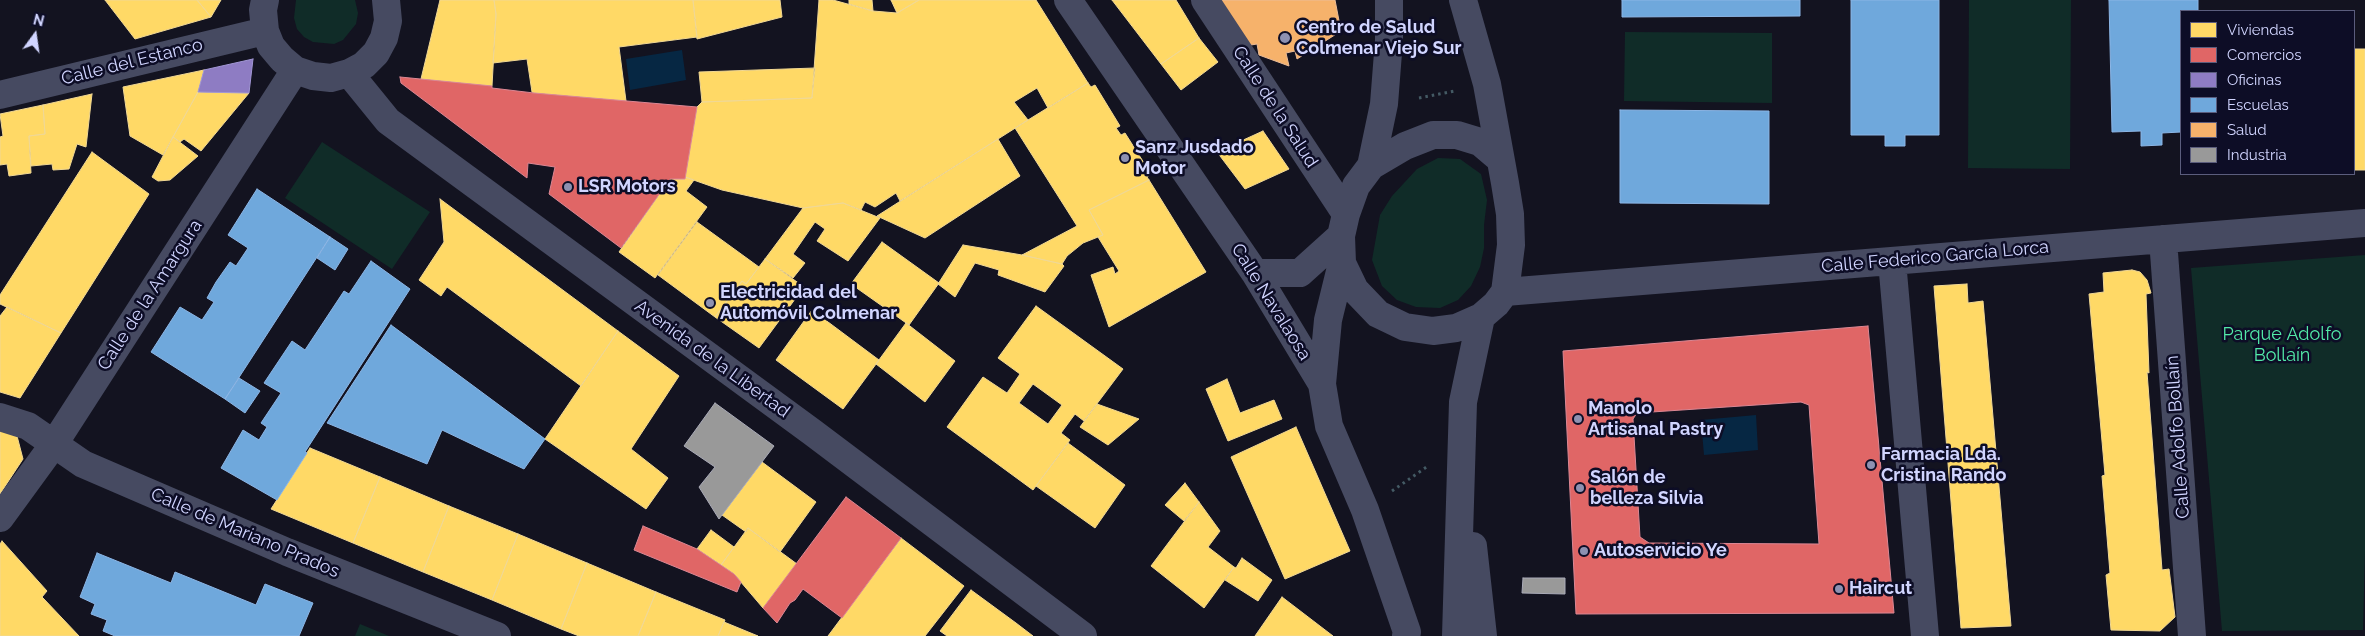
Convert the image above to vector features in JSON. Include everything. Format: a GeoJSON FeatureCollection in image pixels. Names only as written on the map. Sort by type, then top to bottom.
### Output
{"type":"FeatureCollection","features":[{"type":"Feature","properties":{"kind":"street"},"geometry":{"type":"LineString","coordinates":[[265,0],[263,10],[265,31],[272,46],[282,60],[295,70],[313,76],[331,78],[349,73],[364,65],[376,53],[384,38],[388,21],[389,1]]}},
{"type":"Feature","properties":{"kind":"street","name":"Calle Navalaosa"},"geometry":{"type":"LineString","coordinates":[[1068,0],[1255,273],[1322,384],[1330,426],[1365,510],[1407,632],[1406,636]]}},
{"type":"Feature","properties":{"kind":"street","name":"Calle de la Salud"},"geometry":{"type":"LineString","coordinates":[[1205,0],[1344,225]]}},
{"type":"Feature","properties":{"kind":"street"},"geometry":{"type":"LineString","coordinates":[[1371,166],[1384,104],[1389,40],[1389,0]]}},
{"type":"Feature","properties":{"kind":"street"},"geometry":{"type":"LineString","coordinates":[[1342,263],[1355,290],[1372,308],[1378,314],[1405,327],[1433,331],[1456,328],[1481,316],[1496,304],[1504,292],[1511,245],[1510,214],[1487,84],[1463,0]]}},
{"type":"Feature","properties":{"kind":"street","name":"Calle del Estanco"},"geometry":{"type":"LineString","coordinates":[[0,95],[265,31]]}},
{"type":"Feature","properties":{"kind":"street","name":"Calle de la Amargura"},"geometry":{"type":"LineString","coordinates":[[0,518],[54,444],[295,70]]}},
{"type":"Feature","properties":{"kind":"street","name":"Avenida de la Libertad"},"geometry":{"type":"LineString","coordinates":[[349,73],[388,121],[812,432],[1083,636]]}},
{"type":"Feature","properties":{"kind":"street"},"geometry":{"type":"LineString","coordinates":[[1322,384],[1328,320],[1342,263],[1344,225],[1356,186],[1371,166],[1405,146],[1433,135],[1457,135],[1480,142],[1500,159]]}},
{"type":"Feature","properties":{"kind":"street","name":"Calle Federico García Lorca"},"geometry":{"type":"LineString","coordinates":[[1504,292],[2365,223]]}},
{"type":"Feature","properties":{"kind":"street"},"geometry":{"type":"LineString","coordinates":[[1255,273],[1300,273],[1344,225]]}},
{"type":"Feature","properties":{"kind":"street","name":"Calle Adolfo Bollaín"},"geometry":{"type":"LineString","coordinates":[[2163,239],[2192,636]]}},
{"type":"Feature","properties":{"kind":"street"},"geometry":{"type":"LineString","coordinates":[[1892,261],[1925,636]]}},
{"type":"Feature","properties":{"kind":"street"},"geometry":{"type":"LineString","coordinates":[[1456,636],[1463,402],[1481,316]]}},
{"type":"Feature","properties":{"kind":"street","name":"Calle de Mariano Prados"},"geometry":{"type":"LineString","coordinates":[[0,417],[28,426],[83,464],[243,533],[497,636]]}},
{"type":"Feature","properties":{"kind":"street"},"geometry":{"type":"LineString","coordinates":[[1462,454],[1483,636]]}},
{"type":"Feature","properties":{"kind":"path"},"geometry":{"type":"LineString","coordinates":[[1384,104],[1487,84]]}},
{"type":"Feature","properties":{"kind":"path"},"geometry":{"type":"LineString","coordinates":[[1365,510],[1438,459],[1462,454]]}},
{"type":"Feature","properties":{"kind":"green space"},"geometry":{"type":"Polygon","coordinates":[[[296,0],[355,0],[358,13],[356,24],[343,40],[334,44],[313,42],[304,37],[297,29],[294,18],[296,0]]]}},
{"type":"Feature","properties":{"kind":"green space"},"geometry":{"type":"Polygon","coordinates":[[[1969,0],[2071,0],[2070,169],[1968,168],[1969,0]]]}},
{"type":"Feature","properties":{"kind":"green space"},"geometry":{"type":"Polygon","coordinates":[[[1625,32],[1772,33],[1772,103],[1624,101],[1625,32]]]}},
{"type":"Feature","properties":{"kind":"green space"},"geometry":{"type":"Polygon","coordinates":[[[322,142],[430,212],[392,269],[285,198],[322,142]]]}},
{"type":"Feature","properties":{"kind":"green space"},"geometry":{"type":"Polygon","coordinates":[[[1438,158],[1460,159],[1481,174],[1487,200],[1484,248],[1480,267],[1471,286],[1458,300],[1440,308],[1416,307],[1397,300],[1382,286],[1372,260],[1380,215],[1392,196],[1417,169],[1438,158]]]}},
{"type":"Feature","properties":{"kind":"green space","name":"Parque Adolfo Bollaín"},"geometry":{"type":"Polygon","coordinates":[[[2365,255],[2365,551],[2363,630],[2222,631],[2191,268],[2365,255]]]}},
{"type":"Feature","properties":{"kind":"green space"},"geometry":{"type":"Polygon","coordinates":[[[360,624],[389,636],[355,636],[360,624]]]}},
{"type":"Feature","properties":{"kind":"water"},"geometry":{"type":"Polygon","coordinates":[[[682,50],[686,80],[630,90],[626,59],[682,50]]]}},
{"type":"Feature","properties":{"kind":"water"},"geometry":{"type":"Polygon","coordinates":[[[1756,415],[1758,450],[1704,455],[1701,420],[1756,415]]]}},
{"type":"Feature","properties":{"kind":"building: Viviendas"},"geometry":{"type":"Polygon","coordinates":[[[105,0],[197,0],[211,17],[135,39],[105,0]]]}},
{"type":"Feature","properties":{"kind":"building: Viviendas"},"geometry":{"type":"Polygon","coordinates":[[[197,0],[221,0],[211,17],[197,0]]]}},
{"type":"Feature","properties":{"kind":"building: Viviendas"},"geometry":{"type":"Polygon","coordinates":[[[440,0],[494,0],[496,14],[492,86],[421,79],[440,0]]]}},
{"type":"Feature","properties":{"kind":"building: Viviendas"},"geometry":{"type":"Polygon","coordinates":[[[494,0],[693,0],[697,37],[619,47],[626,101],[534,93],[532,92],[527,59],[493,63],[496,14],[494,0]]]}},
{"type":"Feature","properties":{"kind":"building: Viviendas"},"geometry":{"type":"Polygon","coordinates":[[[693,0],[780,0],[782,17],[697,39],[693,0]]]}},
{"type":"Feature","properties":{"kind":"building: Viviendas"},"geometry":{"type":"Polygon","coordinates":[[[819,0],[833,0],[873,11],[897,13],[919,0],[1036,0],[1088,83],[1048,108],[1037,88],[1014,102],[1028,120],[900,201],[896,193],[875,207],[865,202],[861,210],[843,203],[803,208],[722,190],[685,177],[697,107],[702,102],[812,98],[819,0]]]}},
{"type":"Feature","properties":{"kind":"building: Viviendas"},"geometry":{"type":"Polygon","coordinates":[[[849,0],[872,0],[873,11],[849,4],[849,0]]]}},
{"type":"Feature","properties":{"kind":"building: Viviendas"},"geometry":{"type":"Polygon","coordinates":[[[891,0],[919,0],[897,13],[891,0]]]}},
{"type":"Feature","properties":{"kind":"building: Viviendas"},"geometry":{"type":"Polygon","coordinates":[[[1112,0],[1176,0],[1199,38],[1161,64],[1112,0]]]}},
{"type":"Feature","properties":{"kind":"building: Viviendas"},"geometry":{"type":"Polygon","coordinates":[[[1199,38],[1218,62],[1181,90],[1161,64],[1199,38]]]}},
{"type":"Feature","properties":{"kind":"building: Viviendas"},"geometry":{"type":"Polygon","coordinates":[[[2355,49],[2365,49],[2365,170],[2355,170],[2355,49]]]}},
{"type":"Feature","properties":{"kind":"building: Viviendas"},"geometry":{"type":"Polygon","coordinates":[[[815,68],[812,98],[702,102],[699,72],[815,68]]]}},
{"type":"Feature","properties":{"kind":"building: Viviendas"},"geometry":{"type":"Polygon","coordinates":[[[204,70],[198,92],[163,155],[130,136],[123,87],[204,70]]]}},
{"type":"Feature","properties":{"kind":"building: Viviendas"},"geometry":{"type":"Polygon","coordinates":[[[1088,83],[1091,87],[1095,85],[1120,126],[1116,128],[1121,135],[1125,133],[1151,174],[1147,177],[1149,180],[1089,210],[1103,235],[1083,243],[1067,256],[1062,264],[1022,255],[1077,226],[1015,128],[1088,83]]]}},
{"type":"Feature","properties":{"kind":"building: Viviendas"},"geometry":{"type":"Polygon","coordinates":[[[198,92],[249,93],[201,151],[184,139],[180,142],[173,137],[198,92]]]}},
{"type":"Feature","properties":{"kind":"building: Viviendas"},"geometry":{"type":"Polygon","coordinates":[[[92,94],[86,147],[77,144],[69,169],[53,170],[52,164],[31,166],[29,136],[45,134],[43,105],[92,94]]]}},
{"type":"Feature","properties":{"kind":"building: Viviendas"},"geometry":{"type":"Polygon","coordinates":[[[43,105],[45,134],[29,136],[31,173],[9,176],[7,164],[0,165],[0,137],[3,136],[0,114],[43,105]]]}},
{"type":"Feature","properties":{"kind":"building: Viviendas"},"geometry":{"type":"Polygon","coordinates":[[[1263,131],[1289,169],[1245,189],[1217,152],[1263,131]]]}},
{"type":"Feature","properties":{"kind":"building: Viviendas"},"geometry":{"type":"Polygon","coordinates":[[[173,137],[198,156],[170,180],[158,181],[152,177],[173,137]]]}},
{"type":"Feature","properties":{"kind":"building: Viviendas"},"geometry":{"type":"Polygon","coordinates":[[[998,139],[1020,176],[925,238],[877,216],[998,139]]]}},
{"type":"Feature","properties":{"kind":"building: Viviendas"},"geometry":{"type":"Polygon","coordinates":[[[92,152],[149,194],[61,333],[0,304],[0,295],[92,152]]]}},
{"type":"Feature","properties":{"kind":"building: Viviendas"},"geometry":{"type":"Polygon","coordinates":[[[685,177],[694,180],[686,191],[707,207],[655,278],[619,252],[670,179],[685,179],[685,177]]]}},
{"type":"Feature","properties":{"kind":"building: Viviendas"},"geometry":{"type":"Polygon","coordinates":[[[1149,180],[1206,272],[1109,327],[1091,275],[1113,267],[1115,274],[1119,271],[1098,237],[1103,235],[1089,210],[1149,180]]]}},
{"type":"Feature","properties":{"kind":"building: Viviendas"},"geometry":{"type":"Polygon","coordinates":[[[440,199],[618,331],[581,386],[447,287],[441,296],[419,280],[444,242],[440,199]]]}},
{"type":"Feature","properties":{"kind":"building: Viviendas"},"geometry":{"type":"Polygon","coordinates":[[[843,203],[880,218],[848,261],[817,241],[825,229],[815,222],[793,254],[805,263],[793,278],[765,259],[803,208],[843,203]]]}},
{"type":"Feature","properties":{"kind":"building: Viviendas"},"geometry":{"type":"Polygon","coordinates":[[[697,222],[759,267],[746,284],[742,281],[715,317],[658,275],[697,222]]]}},
{"type":"Feature","properties":{"kind":"building: Viviendas"},"geometry":{"type":"Polygon","coordinates":[[[882,242],[939,283],[909,325],[851,284],[882,242]]]}},
{"type":"Feature","properties":{"kind":"building: Viviendas"},"geometry":{"type":"Polygon","coordinates":[[[963,245],[1022,255],[1064,266],[1045,292],[998,275],[999,270],[975,263],[955,297],[938,284],[963,245]]]}},
{"type":"Feature","properties":{"kind":"building: Viviendas"},"geometry":{"type":"Polygon","coordinates":[[[765,259],[804,287],[759,348],[715,317],[742,281],[746,284],[765,259]]]}},
{"type":"Feature","properties":{"kind":"building: Viviendas"},"geometry":{"type":"Polygon","coordinates":[[[2132,270],[2140,272],[2147,280],[2151,293],[2146,294],[2149,373],[2147,372],[2162,570],[2169,569],[2175,617],[2160,631],[2111,630],[2106,575],[2110,573],[2102,476],[2105,475],[2089,294],[2104,292],[2103,273],[2132,270]]]}},
{"type":"Feature","properties":{"kind":"building: Viviendas"},"geometry":{"type":"Polygon","coordinates":[[[1967,284],[1968,303],[1983,301],[2011,626],[1961,628],[1934,286],[1967,284]]]}},
{"type":"Feature","properties":{"kind":"building: Viviendas"},"geometry":{"type":"Polygon","coordinates":[[[1036,306],[1123,369],[1084,421],[1075,414],[1061,433],[1070,440],[1033,490],[947,427],[983,377],[1007,393],[1020,374],[998,358],[1036,306]],[[1033,384],[1019,403],[1048,424],[1062,405],[1033,384]]]}},
{"type":"Feature","properties":{"kind":"building: Viviendas"},"geometry":{"type":"Polygon","coordinates":[[[7,307],[61,333],[20,398],[0,392],[0,316],[7,307]]]}},
{"type":"Feature","properties":{"kind":"building: Viviendas"},"geometry":{"type":"Polygon","coordinates":[[[812,310],[879,360],[843,409],[776,360],[812,310]]]}},
{"type":"Feature","properties":{"kind":"building: Viviendas"},"geometry":{"type":"Polygon","coordinates":[[[906,323],[955,361],[925,402],[876,364],[906,323]]]}},
{"type":"Feature","properties":{"kind":"building: Viviendas"},"geometry":{"type":"Polygon","coordinates":[[[618,331],[679,376],[631,449],[668,478],[646,509],[545,439],[618,331]]]}},
{"type":"Feature","properties":{"kind":"building: Viviendas"},"geometry":{"type":"Polygon","coordinates":[[[1227,379],[1240,413],[1274,400],[1282,419],[1228,441],[1206,389],[1227,379]]]}},
{"type":"Feature","properties":{"kind":"building: Viviendas"},"geometry":{"type":"Polygon","coordinates":[[[1097,404],[1139,419],[1108,445],[1080,427],[1097,404]]]}},
{"type":"Feature","properties":{"kind":"building: Viviendas"},"geometry":{"type":"Polygon","coordinates":[[[1296,427],[1350,551],[1285,579],[1231,457],[1296,427]]]}},
{"type":"Feature","properties":{"kind":"building: Viviendas"},"geometry":{"type":"Polygon","coordinates":[[[0,430],[17,436],[23,459],[0,494],[0,430]]]}},
{"type":"Feature","properties":{"kind":"building: Viviendas"},"geometry":{"type":"Polygon","coordinates":[[[1068,443],[1125,485],[1095,528],[1036,486],[1068,443]]]}},
{"type":"Feature","properties":{"kind":"building: Viviendas"},"geometry":{"type":"Polygon","coordinates":[[[310,448],[380,477],[353,543],[271,509],[310,448]]]}},
{"type":"Feature","properties":{"kind":"building: Viviendas"},"geometry":{"type":"Polygon","coordinates":[[[762,462],[816,502],[780,552],[748,528],[746,532],[722,515],[762,462]]]}},
{"type":"Feature","properties":{"kind":"building: Viviendas"},"geometry":{"type":"Polygon","coordinates":[[[380,477],[449,506],[423,572],[353,543],[380,477]]]}},
{"type":"Feature","properties":{"kind":"building: Viviendas"},"geometry":{"type":"Polygon","coordinates":[[[1185,483],[1199,502],[1184,521],[1165,505],[1185,483]]]}},
{"type":"Feature","properties":{"kind":"building: Viviendas"},"geometry":{"type":"Polygon","coordinates":[[[1199,502],[1220,531],[1208,547],[1234,567],[1204,608],[1151,566],[1199,502]]]}},
{"type":"Feature","properties":{"kind":"building: Viviendas"},"geometry":{"type":"Polygon","coordinates":[[[449,506],[518,534],[492,600],[423,572],[449,506]]]}},
{"type":"Feature","properties":{"kind":"building: Viviendas"},"geometry":{"type":"Polygon","coordinates":[[[748,528],[797,564],[763,608],[734,574],[721,565],[748,528]]]}},
{"type":"Feature","properties":{"kind":"building: Viviendas"},"geometry":{"type":"Polygon","coordinates":[[[711,530],[734,547],[721,565],[697,549],[711,530]]]}},
{"type":"Feature","properties":{"kind":"building: Viviendas"},"geometry":{"type":"Polygon","coordinates":[[[518,534],[587,563],[561,629],[492,600],[518,534]]]}},
{"type":"Feature","properties":{"kind":"building: Viviendas"},"geometry":{"type":"Polygon","coordinates":[[[901,538],[964,586],[925,636],[828,636],[901,538]]]}},
{"type":"Feature","properties":{"kind":"building: Viviendas"},"geometry":{"type":"Polygon","coordinates":[[[2,541],[47,591],[42,597],[79,636],[0,636],[0,544],[2,541]]]}},
{"type":"Feature","properties":{"kind":"building: Viviendas"},"geometry":{"type":"Polygon","coordinates":[[[1242,558],[1272,580],[1258,601],[1225,580],[1242,558]]]}},
{"type":"Feature","properties":{"kind":"building: Viviendas"},"geometry":{"type":"Polygon","coordinates":[[[587,563],[656,592],[638,636],[579,636],[561,629],[587,563]]]}},
{"type":"Feature","properties":{"kind":"building: Viviendas"},"geometry":{"type":"Polygon","coordinates":[[[971,590],[1033,636],[947,636],[940,631],[971,590]]]}},
{"type":"Feature","properties":{"kind":"building: Viviendas"},"geometry":{"type":"Polygon","coordinates":[[[656,592],[725,620],[718,636],[638,636],[656,592]]]}},
{"type":"Feature","properties":{"kind":"building: Viviendas"},"geometry":{"type":"Polygon","coordinates":[[[1282,597],[1333,636],[1255,636],[1282,597]]]}},
{"type":"Feature","properties":{"kind":"building: Viviendas"},"geometry":{"type":"Polygon","coordinates":[[[724,622],[758,636],[718,636],[724,622]]]}},
{"type":"Feature","properties":{"kind":"building: Comercios"},"geometry":{"type":"Polygon","coordinates":[[[400,77],[492,86],[492,88],[534,93],[697,107],[685,179],[670,179],[621,248],[549,194],[555,167],[528,163],[527,178],[401,83],[400,77]]]}},
{"type":"Feature","properties":{"kind":"building: Comercios"},"geometry":{"type":"Polygon","coordinates":[[[1868,326],[1894,613],[1576,614],[1563,351],[1868,326]],[[1801,402],[1637,413],[1633,419],[1640,537],[1649,543],[1819,544],[1809,405],[1801,402]]]}},
{"type":"Feature","properties":{"kind":"building: Comercios"},"geometry":{"type":"Polygon","coordinates":[[[846,497],[901,538],[842,618],[803,589],[795,600],[790,603],[777,623],[763,608],[846,497]]]}},
{"type":"Feature","properties":{"kind":"building: Comercios"},"geometry":{"type":"Polygon","coordinates":[[[643,526],[697,549],[734,574],[741,582],[737,592],[634,550],[643,526]]]}},
{"type":"Feature","properties":{"kind":"building: Oficinas"},"geometry":{"type":"Polygon","coordinates":[[[253,59],[249,93],[198,92],[204,70],[253,59]]]}},
{"type":"Feature","properties":{"kind":"building: Escuelas"},"geometry":{"type":"Polygon","coordinates":[[[1622,0],[1800,0],[1800,16],[1622,17],[1622,0]]]}},
{"type":"Feature","properties":{"kind":"building: Escuelas"},"geometry":{"type":"Polygon","coordinates":[[[1851,0],[1939,0],[1939,135],[1905,135],[1905,146],[1885,146],[1885,135],[1851,135],[1851,0]]]}},
{"type":"Feature","properties":{"kind":"building: Escuelas"},"geometry":{"type":"Polygon","coordinates":[[[2109,0],[2198,0],[2198,10],[2180,10],[2180,132],[2162,133],[2162,145],[2141,146],[2141,131],[2112,132],[2109,0]]]}},
{"type":"Feature","properties":{"kind":"building: Escuelas"},"geometry":{"type":"Polygon","coordinates":[[[1620,110],[1769,111],[1769,204],[1620,203],[1620,110]]]}},
{"type":"Feature","properties":{"kind":"building: Escuelas"},"geometry":{"type":"Polygon","coordinates":[[[257,189],[330,237],[225,399],[151,352],[180,307],[202,320],[214,302],[207,298],[216,282],[230,262],[236,266],[248,248],[228,235],[257,189]]]}},
{"type":"Feature","properties":{"kind":"building: Escuelas"},"geometry":{"type":"Polygon","coordinates":[[[330,237],[348,249],[335,270],[317,258],[330,237]]]}},
{"type":"Feature","properties":{"kind":"building: Escuelas"},"geometry":{"type":"Polygon","coordinates":[[[371,261],[410,289],[305,452],[307,453],[277,500],[221,468],[243,430],[259,440],[267,427],[261,423],[281,393],[264,383],[292,341],[305,350],[344,291],[349,294],[371,261]]]}},
{"type":"Feature","properties":{"kind":"building: Escuelas"},"geometry":{"type":"Polygon","coordinates":[[[391,325],[545,439],[524,469],[442,430],[427,464],[327,423],[391,325]]]}},
{"type":"Feature","properties":{"kind":"building: Escuelas"},"geometry":{"type":"Polygon","coordinates":[[[239,378],[260,391],[245,413],[225,399],[239,378]]]}},
{"type":"Feature","properties":{"kind":"building: Escuelas"},"geometry":{"type":"Polygon","coordinates":[[[97,553],[171,583],[175,572],[256,605],[265,584],[313,603],[299,636],[115,636],[103,631],[107,620],[91,614],[95,604],[80,597],[97,553]]]}},
{"type":"Feature","properties":{"kind":"building: Salud","name":"Centro de Salud Colmenar Viejo Sur"},"geometry":{"type":"Polygon","coordinates":[[[1216,0],[1335,0],[1341,31],[1297,59],[1295,51],[1286,53],[1289,66],[1259,55],[1257,44],[1245,46],[1216,0]]]}},
{"type":"Feature","properties":{"kind":"building: Industria"},"geometry":{"type":"Polygon","coordinates":[[[715,403],[774,446],[719,519],[699,487],[715,467],[684,446],[715,403]]]}},
{"type":"Feature","properties":{"kind":"building: Industria"},"geometry":{"type":"Polygon","coordinates":[[[1523,578],[1565,578],[1565,594],[1522,593],[1523,578]]]}},
{"type":"Feature","properties":{"kind":"place","name":"Centro de Salud Colmenar Viejo Sur"},"geometry":{"type":"Point","coordinates":[1285,38]}},
{"type":"Feature","properties":{"kind":"place","name":"Sanz Jusdado Motor"},"geometry":{"type":"Point","coordinates":[1125,158]}},
{"type":"Feature","properties":{"kind":"place","name":"LSR Motors"},"geometry":{"type":"Point","coordinates":[568,187]}},
{"type":"Feature","properties":{"kind":"place","name":"Electricidad del Automóvil Colmenar"},"geometry":{"type":"Point","coordinates":[710,303]}},
{"type":"Feature","properties":{"kind":"place","name":"Manolo Artisanal Pastry"},"geometry":{"type":"Point","coordinates":[1578,419]}},
{"type":"Feature","properties":{"kind":"place","name":"Farmacia Lda. Cristina Rando"},"geometry":{"type":"Point","coordinates":[1871,465]}},
{"type":"Feature","properties":{"kind":"place","name":"Salón de belleza Silvia"},"geometry":{"type":"Point","coordinates":[1580,488]}},
{"type":"Feature","properties":{"kind":"place","name":"Autoservicio Ye"},"geometry":{"type":"Point","coordinates":[1584,551]}},
{"type":"Feature","properties":{"kind":"place","name":"Haircut"},"geometry":{"type":"Point","coordinates":[1839,589]}}]}
